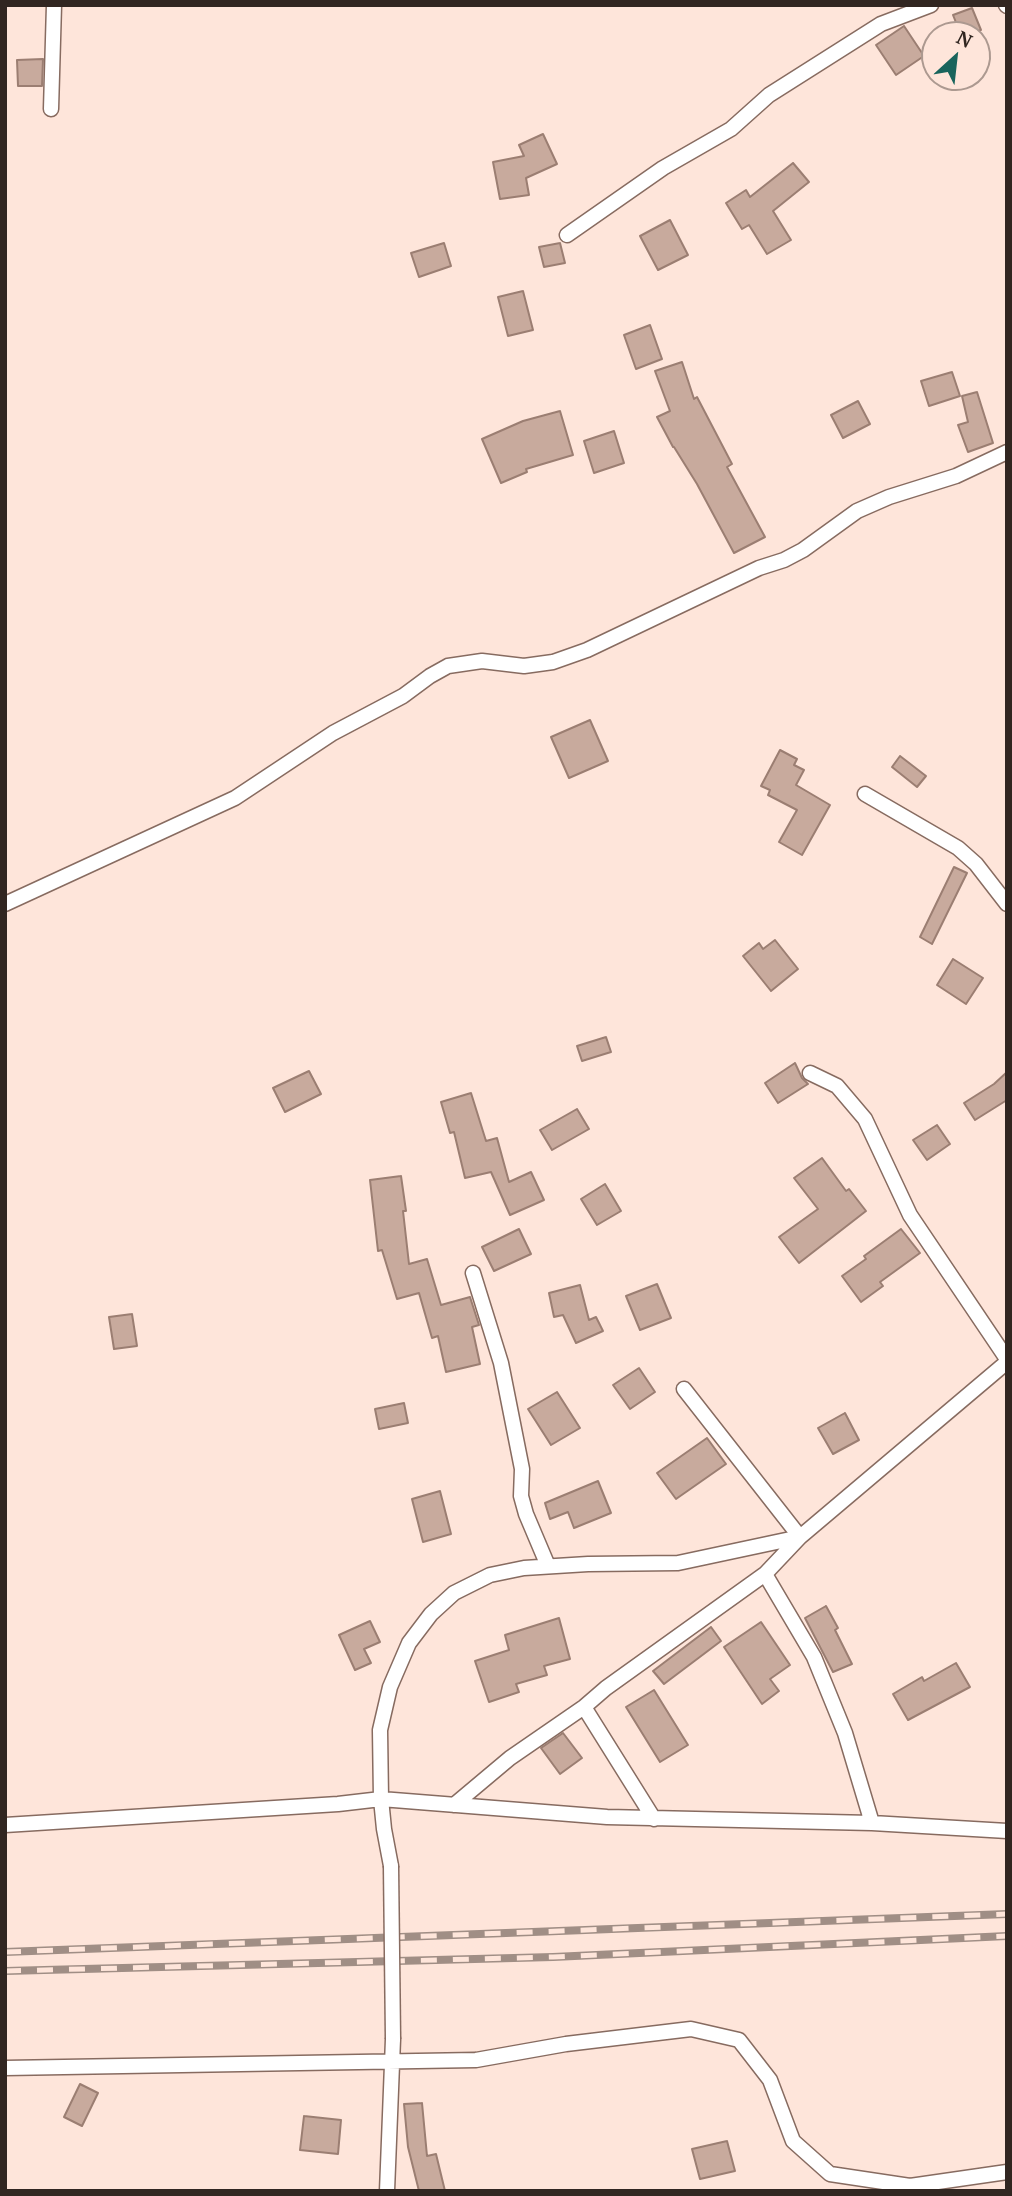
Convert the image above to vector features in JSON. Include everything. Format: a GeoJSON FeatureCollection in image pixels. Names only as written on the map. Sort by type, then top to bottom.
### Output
{"type":"FeatureCollection","features":[{"type":"Feature","properties":{"kind":"street"},"geometry":{"type":"LineString","coordinates":[[51,109],[54,5]]}},
{"type":"Feature","properties":{"kind":"street"},"geometry":{"type":"LineString","coordinates":[[567,235],[663,168],[731,129],[769,95],[881,23],[931,5]]}},
{"type":"Feature","properties":{"kind":"street"},"geometry":{"type":"LineString","coordinates":[[5,904],[235,798],[333,733],[403,696],[448,666],[482,661],[524,666],[553,662],[587,650],[759,568],[784,560],[803,550],[857,511],[889,497],[956,476],[1007,452]]}},
{"type":"Feature","properties":{"kind":"street"},"geometry":{"type":"LineString","coordinates":[[865,794],[958,848],[976,864],[1007,904]]}},
{"type":"Feature","properties":{"kind":"street"},"geometry":{"type":"LineString","coordinates":[[454,1805],[510,1758],[765,1574],[800,1537],[1007,1360],[910,1215],[865,1119],[837,1086],[810,1073]]}},
{"type":"Feature","properties":{"kind":"street"},"geometry":{"type":"LineString","coordinates":[[473,1273],[501,1363],[522,1469],[521,1496],[548,1566]]}},
{"type":"Feature","properties":{"kind":"street"},"geometry":{"type":"LineString","coordinates":[[684,1389],[800,1537]]}},
{"type":"Feature","properties":{"kind":"street"},"geometry":{"type":"LineString","coordinates":[[387,2191],[393,2060],[391,1866],[381,1798],[380,1730],[390,1687],[409,1643],[431,1614],[454,1593],[490,1575],[548,1566],[678,1563],[800,1537]]}},
{"type":"Feature","properties":{"kind":"street"},"geometry":{"type":"LineString","coordinates":[[765,1574],[814,1657],[845,1733],[872,1823]]}},
{"type":"Feature","properties":{"kind":"street"},"geometry":{"type":"LineString","coordinates":[[584,1707],[654,1819]]}},
{"type":"Feature","properties":{"kind":"street"},"geometry":{"type":"LineString","coordinates":[[5,1825],[338,1804],[381,1798],[607,1817],[872,1823],[1007,1831]]}},
{"type":"Feature","properties":{"kind":"street"},"geometry":{"type":"LineString","coordinates":[[5,2068],[476,2060],[566,2044],[691,2029],[739,2040],[770,2080],[793,2141],[830,2174],[910,2186],[1007,2172]]}},
{"type":"Feature","properties":{"kind":"building"},"geometry":{"type":"Polygon","coordinates":[[[972,8],[977,21],[955,21],[953,15],[972,8]]]}},
{"type":"Feature","properties":{"kind":"building"},"geometry":{"type":"Polygon","coordinates":[[[904,26],[921,52],[921,58],[896,75],[876,45],[904,26]]]}},
{"type":"Feature","properties":{"kind":"building"},"geometry":{"type":"Polygon","coordinates":[[[43,59],[42,86],[18,86],[17,60],[43,59]]]}},
{"type":"Feature","properties":{"kind":"building"},"geometry":{"type":"Polygon","coordinates":[[[543,134],[557,164],[526,178],[529,195],[500,199],[493,162],[524,156],[519,145],[543,134]]]}},
{"type":"Feature","properties":{"kind":"building"},"geometry":{"type":"Polygon","coordinates":[[[793,163],[809,182],[773,211],[791,240],[767,254],[749,225],[742,229],[726,203],[746,190],[750,197],[793,163]]]}},
{"type":"Feature","properties":{"kind":"building"},"geometry":{"type":"Polygon","coordinates":[[[670,220],[688,255],[658,270],[640,236],[670,220]]]}},
{"type":"Feature","properties":{"kind":"building"},"geometry":{"type":"Polygon","coordinates":[[[444,243],[451,266],[419,277],[411,253],[444,243]]]}},
{"type":"Feature","properties":{"kind":"building"},"geometry":{"type":"Polygon","coordinates":[[[560,243],[565,263],[544,267],[539,247],[560,243]]]}},
{"type":"Feature","properties":{"kind":"building"},"geometry":{"type":"Polygon","coordinates":[[[523,291],[533,330],[508,336],[498,297],[523,291]]]}},
{"type":"Feature","properties":{"kind":"building"},"geometry":{"type":"Polygon","coordinates":[[[650,325],[662,359],[636,369],[624,335],[650,325]]]}},
{"type":"Feature","properties":{"kind":"building"},"geometry":{"type":"Polygon","coordinates":[[[682,362],[694,399],[697,397],[732,464],[727,467],[765,537],[734,553],[657,417],[670,411],[655,371],[682,362]]]}},
{"type":"Feature","properties":{"kind":"building"},"geometry":{"type":"Polygon","coordinates":[[[952,372],[960,396],[929,406],[921,381],[952,372]]]}},
{"type":"Feature","properties":{"kind":"building"},"geometry":{"type":"Polygon","coordinates":[[[977,392],[993,443],[968,452],[958,425],[968,422],[962,396],[977,392]]]}},
{"type":"Feature","properties":{"kind":"building"},"geometry":{"type":"Polygon","coordinates":[[[858,401],[870,424],[843,438],[831,415],[858,401]]]}},
{"type":"Feature","properties":{"kind":"building"},"geometry":{"type":"Polygon","coordinates":[[[560,411],[573,455],[526,469],[527,472],[501,483],[482,439],[523,421],[560,411]]]}},
{"type":"Feature","properties":{"kind":"building"},"geometry":{"type":"Polygon","coordinates":[[[614,431],[624,463],[594,473],[584,441],[614,431]]]}},
{"type":"Feature","properties":{"kind":"building"},"geometry":{"type":"Polygon","coordinates":[[[590,720],[608,761],[569,778],[551,737],[590,720]]]}},
{"type":"Feature","properties":{"kind":"building"},"geometry":{"type":"Polygon","coordinates":[[[780,750],[797,759],[794,765],[804,770],[796,785],[830,805],[802,855],[779,842],[797,810],[768,795],[770,790],[761,786],[780,750]]]}},
{"type":"Feature","properties":{"kind":"building"},"geometry":{"type":"Polygon","coordinates":[[[900,756],[926,776],[917,787],[892,767],[900,756]]]}},
{"type":"Feature","properties":{"kind":"building"},"geometry":{"type":"Polygon","coordinates":[[[954,867],[967,873],[932,944],[920,937],[954,867]]]}},
{"type":"Feature","properties":{"kind":"building"},"geometry":{"type":"Polygon","coordinates":[[[775,940],[798,969],[771,991],[743,956],[759,943],[763,949],[775,940]]]}},
{"type":"Feature","properties":{"kind":"building"},"geometry":{"type":"Polygon","coordinates":[[[953,959],[983,978],[966,1004],[937,985],[953,959]]]}},
{"type":"Feature","properties":{"kind":"building"},"geometry":{"type":"Polygon","coordinates":[[[606,1037],[611,1052],[582,1061],[577,1046],[606,1037]]]}},
{"type":"Feature","properties":{"kind":"building"},"geometry":{"type":"Polygon","coordinates":[[[795,1063],[808,1084],[778,1103],[765,1083],[795,1063]]]}},
{"type":"Feature","properties":{"kind":"building"},"geometry":{"type":"Polygon","coordinates":[[[309,1071],[321,1094],[285,1112],[273,1088],[309,1071]]]}},
{"type":"Feature","properties":{"kind":"building"},"geometry":{"type":"Polygon","coordinates":[[[1007,1072],[1007,1100],[975,1120],[964,1103],[994,1084],[1007,1072]]]}},
{"type":"Feature","properties":{"kind":"building"},"geometry":{"type":"Polygon","coordinates":[[[471,1093],[486,1141],[497,1138],[509,1182],[531,1172],[544,1200],[510,1215],[491,1172],[465,1178],[454,1132],[450,1133],[441,1102],[471,1093]]]}},
{"type":"Feature","properties":{"kind":"building"},"geometry":{"type":"Polygon","coordinates":[[[577,1109],[589,1129],[552,1150],[540,1130],[577,1109]]]}},
{"type":"Feature","properties":{"kind":"building"},"geometry":{"type":"Polygon","coordinates":[[[937,1125],[950,1144],[927,1160],[913,1140],[937,1125]]]}},
{"type":"Feature","properties":{"kind":"building"},"geometry":{"type":"Polygon","coordinates":[[[822,1158],[846,1191],[849,1189],[866,1211],[799,1263],[779,1237],[818,1209],[794,1178],[822,1158]]]}},
{"type":"Feature","properties":{"kind":"building"},"geometry":{"type":"Polygon","coordinates":[[[401,1176],[409,1264],[427,1259],[441,1305],[470,1297],[479,1325],[472,1327],[480,1364],[446,1372],[438,1336],[432,1338],[419,1293],[397,1299],[382,1250],[378,1251],[370,1180],[401,1176]]]}},
{"type":"Feature","properties":{"kind":"building"},"geometry":{"type":"Polygon","coordinates":[[[605,1184],[621,1211],[597,1225],[581,1199],[605,1184]]]}},
{"type":"Feature","properties":{"kind":"building"},"geometry":{"type":"Polygon","coordinates":[[[519,1229],[531,1254],[494,1271],[482,1247],[519,1229]]]}},
{"type":"Feature","properties":{"kind":"building"},"geometry":{"type":"Polygon","coordinates":[[[901,1229],[920,1253],[880,1282],[883,1286],[861,1302],[842,1276],[901,1229]]]}},
{"type":"Feature","properties":{"kind":"building"},"geometry":{"type":"Polygon","coordinates":[[[657,1284],[671,1318],[640,1330],[626,1296],[657,1284]]]}},
{"type":"Feature","properties":{"kind":"building"},"geometry":{"type":"Polygon","coordinates":[[[580,1285],[589,1320],[596,1317],[603,1331],[576,1343],[563,1315],[554,1317],[549,1293],[580,1285]]]}},
{"type":"Feature","properties":{"kind":"building"},"geometry":{"type":"Polygon","coordinates":[[[132,1314],[137,1346],[114,1349],[109,1317],[132,1314]]]}},
{"type":"Feature","properties":{"kind":"building"},"geometry":{"type":"Polygon","coordinates":[[[639,1368],[655,1392],[630,1409],[613,1385],[639,1368]]]}},
{"type":"Feature","properties":{"kind":"building"},"geometry":{"type":"Polygon","coordinates":[[[557,1392],[580,1428],[551,1445],[528,1409],[557,1392]]]}},
{"type":"Feature","properties":{"kind":"building"},"geometry":{"type":"Polygon","coordinates":[[[404,1403],[408,1423],[379,1429],[375,1409],[404,1403]]]}},
{"type":"Feature","properties":{"kind":"building"},"geometry":{"type":"Polygon","coordinates":[[[845,1413],[859,1440],[833,1454],[818,1428],[845,1413]]]}},
{"type":"Feature","properties":{"kind":"building"},"geometry":{"type":"Polygon","coordinates":[[[707,1438],[726,1464],[676,1499],[657,1473],[707,1438]]]}},
{"type":"Feature","properties":{"kind":"building"},"geometry":{"type":"Polygon","coordinates":[[[598,1481],[611,1513],[574,1528],[568,1512],[550,1519],[545,1503],[598,1481]]]}},
{"type":"Feature","properties":{"kind":"building"},"geometry":{"type":"Polygon","coordinates":[[[440,1491],[451,1534],[423,1542],[412,1499],[440,1491]]]}},
{"type":"Feature","properties":{"kind":"building"},"geometry":{"type":"Polygon","coordinates":[[[826,1606],[852,1664],[833,1672],[805,1618],[826,1606]]]}},
{"type":"Feature","properties":{"kind":"building"},"geometry":{"type":"Polygon","coordinates":[[[559,1618],[570,1659],[544,1666],[547,1675],[516,1684],[519,1692],[489,1702],[475,1661],[509,1650],[505,1635],[559,1618]]]}},
{"type":"Feature","properties":{"kind":"building"},"geometry":{"type":"Polygon","coordinates":[[[370,1621],[380,1642],[364,1649],[371,1663],[355,1670],[339,1635],[370,1621]]]}},
{"type":"Feature","properties":{"kind":"building"},"geometry":{"type":"Polygon","coordinates":[[[761,1622],[790,1665],[770,1679],[779,1691],[762,1704],[724,1647],[761,1622]]]}},
{"type":"Feature","properties":{"kind":"building"},"geometry":{"type":"Polygon","coordinates":[[[711,1627],[721,1641],[664,1684],[653,1671],[711,1627]]]}},
{"type":"Feature","properties":{"kind":"building"},"geometry":{"type":"Polygon","coordinates":[[[956,1663],[970,1687],[908,1720],[893,1694],[922,1677],[924,1681],[956,1663]]]}},
{"type":"Feature","properties":{"kind":"building"},"geometry":{"type":"Polygon","coordinates":[[[654,1690],[688,1745],[660,1762],[626,1707],[654,1690]]]}},
{"type":"Feature","properties":{"kind":"building"},"geometry":{"type":"Polygon","coordinates":[[[563,1733],[582,1758],[560,1774],[541,1748],[563,1733]]]}},
{"type":"Feature","properties":{"kind":"building"},"geometry":{"type":"Polygon","coordinates":[[[80,2084],[98,2093],[82,2126],[64,2117],[80,2084]]]}},
{"type":"Feature","properties":{"kind":"building"},"geometry":{"type":"Polygon","coordinates":[[[422,2103],[427,2156],[436,2154],[445,2191],[419,2191],[408,2147],[404,2104],[422,2103]]]}},
{"type":"Feature","properties":{"kind":"building"},"geometry":{"type":"Polygon","coordinates":[[[304,2116],[341,2120],[338,2154],[300,2150],[304,2116]]]}},
{"type":"Feature","properties":{"kind":"building"},"geometry":{"type":"Polygon","coordinates":[[[727,2141],[735,2171],[700,2179],[692,2149],[727,2141]]]}},
{"type":"Feature","properties":{"kind":"railway"},"geometry":{"type":"LineString","coordinates":[[5,1952],[1007,1914]]}},
{"type":"Feature","properties":{"kind":"railway"},"geometry":{"type":"LineString","coordinates":[[5,1971],[553,1957],[1007,1936]]}}]}
